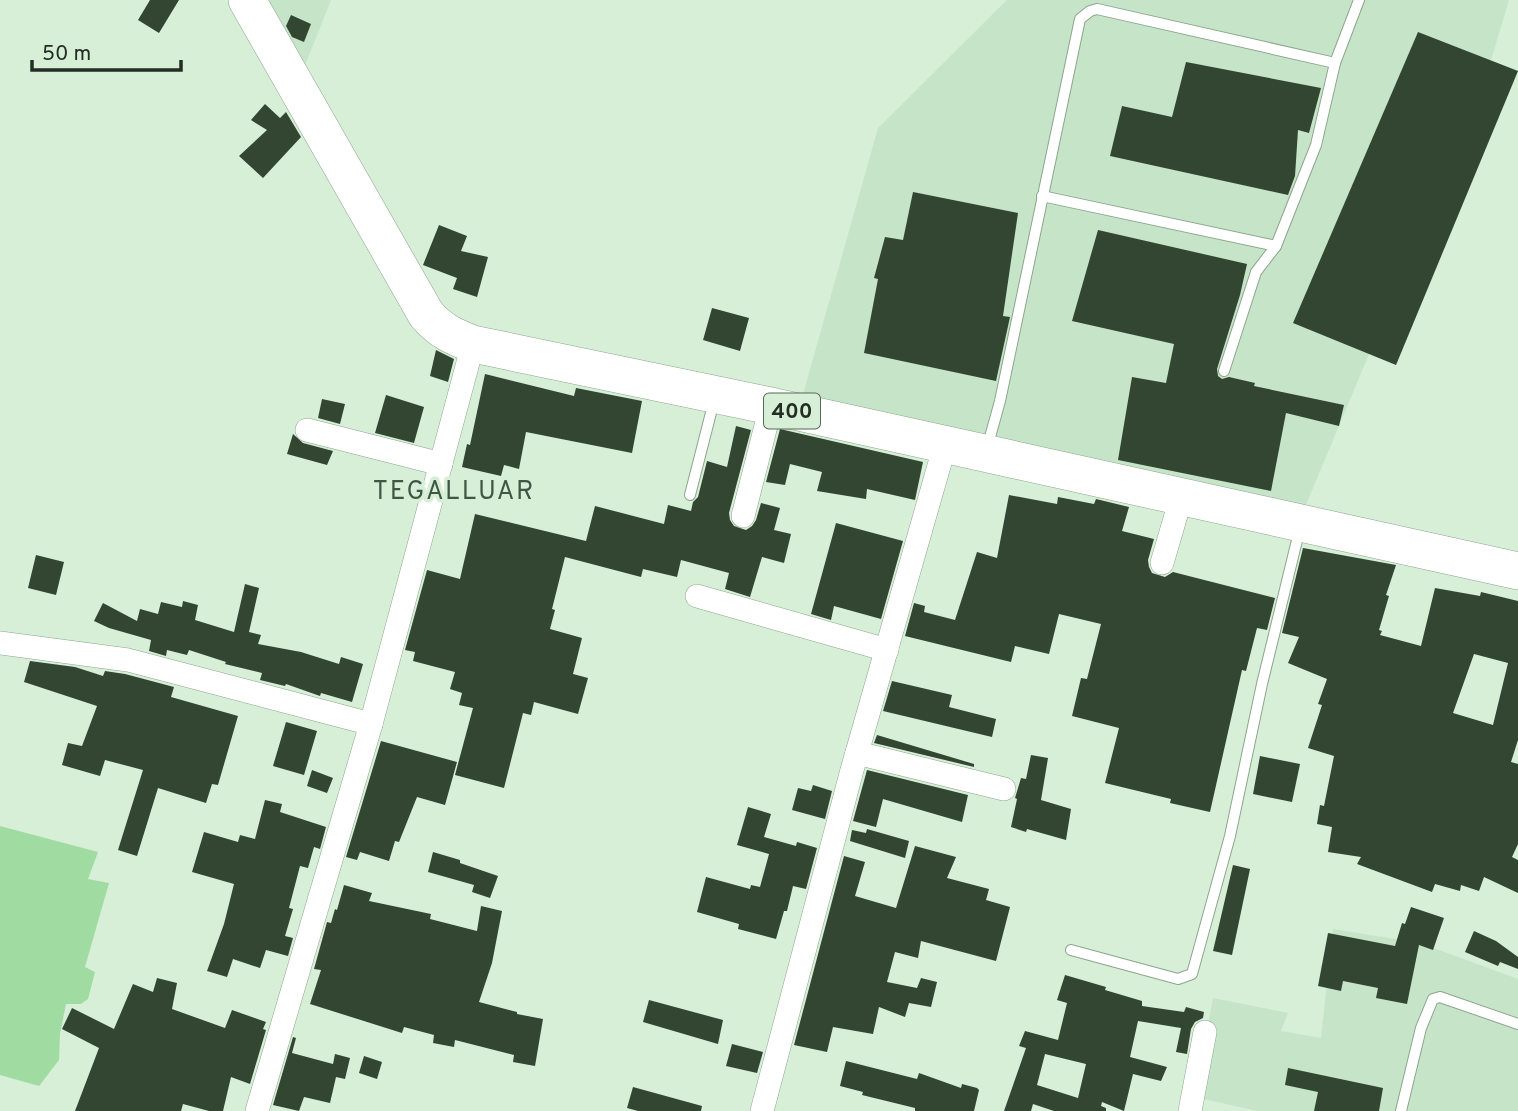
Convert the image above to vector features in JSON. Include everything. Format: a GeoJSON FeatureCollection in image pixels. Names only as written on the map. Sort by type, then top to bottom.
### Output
{"type":"FeatureCollection","features":[{"type":"Feature","properties":{"kind":"main road","name":"400"},"geometry":{"type":"LineString","coordinates":[[247,0],[426,314],[437,327],[473,344],[771,406],[1518,570]]}},
{"type":"Feature","properties":{"kind":"street"},"geometry":{"type":"LineString","coordinates":[[257,1111],[371,724],[473,344]]}},
{"type":"Feature","properties":{"kind":"street"},"geometry":{"type":"LineString","coordinates":[[743,516],[771,406]]}},
{"type":"Feature","properties":{"kind":"street"},"geometry":{"type":"LineString","coordinates":[[307,430],[441,464]]}},
{"type":"Feature","properties":{"kind":"street"},"geometry":{"type":"LineString","coordinates":[[762,1111],[857,753],[945,445]]}},
{"type":"Feature","properties":{"kind":"street"},"geometry":{"type":"LineString","coordinates":[[1162,563],[1181,498]]}},
{"type":"Feature","properties":{"kind":"street"},"geometry":{"type":"LineString","coordinates":[[697,596],[887,650]]}},
{"type":"Feature","properties":{"kind":"street"},"geometry":{"type":"LineString","coordinates":[[0,643],[128,660],[233,690],[296,706],[324,710],[371,724]]}},
{"type":"Feature","properties":{"kind":"street"},"geometry":{"type":"LineString","coordinates":[[857,753],[1004,789]]}},
{"type":"Feature","properties":{"kind":"street"},"geometry":{"type":"LineString","coordinates":[[1189,1111],[1205,1032]]}},
{"type":"Feature","properties":{"kind":"lane"},"geometry":{"type":"LineString","coordinates":[[1224,371],[1256,272],[1276,246],[1316,145],[1335,63],[1359,0]]}},
{"type":"Feature","properties":{"kind":"lane"},"geometry":{"type":"LineString","coordinates":[[985,454],[1000,401],[1080,19],[1097,9],[1335,63]]}},
{"type":"Feature","properties":{"kind":"lane"},"geometry":{"type":"LineString","coordinates":[[1042,196],[1276,246]]}},
{"type":"Feature","properties":{"kind":"lane"},"geometry":{"type":"LineString","coordinates":[[690,495],[716,395]]}},
{"type":"Feature","properties":{"kind":"lane"},"geometry":{"type":"LineString","coordinates":[[1071,950],[1178,979],[1192,974],[1230,836],[1262,684],[1301,523]]}},
{"type":"Feature","properties":{"kind":"lane"},"geometry":{"type":"LineString","coordinates":[[1401,1111],[1421,1028],[1433,999],[1440,997],[1518,1024]]}},
{"type":"Feature","properties":{"kind":"shaded area"},"geometry":{"type":"Polygon","coordinates":[[[257,0],[331,0],[300,78],[257,0]]]}},
{"type":"Feature","properties":{"kind":"shaded area"},"geometry":{"type":"Polygon","coordinates":[[[1007,0],[1509,0],[1488,70],[1305,507],[800,405],[878,128],[1007,0]]]}},
{"type":"Feature","properties":{"kind":"shaded area"},"geometry":{"type":"Polygon","coordinates":[[[0,826],[98,852],[88,879],[109,883],[85,967],[95,972],[88,999],[81,1004],[66,1004],[60,1034],[59,1060],[39,1086],[0,1075],[0,826]]]}},
{"type":"Feature","properties":{"kind":"shaded area"},"geometry":{"type":"Polygon","coordinates":[[[1333,929],[1420,943],[1518,979],[1518,1111],[1257,1111],[1195,1097],[1213,998],[1288,1013],[1281,1031],[1321,1038],[1333,929]]]}},
{"type":"Feature","properties":{"kind":"building"},"geometry":{"type":"Polygon","coordinates":[[[150,0],[179,0],[159,33],[138,20],[150,0]]]}},
{"type":"Feature","properties":{"kind":"building"},"geometry":{"type":"Polygon","coordinates":[[[291,15],[311,24],[304,42],[292,37],[286,26],[291,15]]]}},
{"type":"Feature","properties":{"kind":"building"},"geometry":{"type":"Polygon","coordinates":[[[1418,32],[1518,71],[1396,365],[1293,323],[1418,32]]]}},
{"type":"Feature","properties":{"kind":"building"},"geometry":{"type":"Polygon","coordinates":[[[1186,62],[1321,88],[1309,133],[1298,130],[1295,176],[1288,195],[1110,156],[1122,106],[1172,117],[1186,62]]]}},
{"type":"Feature","properties":{"kind":"building"},"geometry":{"type":"Polygon","coordinates":[[[265,104],[280,118],[286,112],[301,137],[263,178],[239,156],[267,130],[251,120],[265,104]]]}},
{"type":"Feature","properties":{"kind":"building"},"geometry":{"type":"Polygon","coordinates":[[[913,192],[1018,213],[1003,316],[1010,317],[996,381],[864,353],[878,279],[874,278],[885,237],[903,240],[913,192]]]}},
{"type":"Feature","properties":{"kind":"building"},"geometry":{"type":"Polygon","coordinates":[[[439,225],[467,236],[461,251],[488,257],[477,297],[453,289],[457,278],[423,265],[439,225]]]}},
{"type":"Feature","properties":{"kind":"building"},"geometry":{"type":"Polygon","coordinates":[[[1098,230],[1247,264],[1217,369],[1218,376],[1344,405],[1339,426],[1286,413],[1271,491],[1118,460],[1132,377],[1166,383],[1174,344],[1072,321],[1098,230]]]}},
{"type":"Feature","properties":{"kind":"building"},"geometry":{"type":"Polygon","coordinates":[[[712,308],[749,318],[740,351],[703,340],[712,308]]]}},
{"type":"Feature","properties":{"kind":"building"},"geometry":{"type":"Polygon","coordinates":[[[436,350],[454,359],[448,382],[430,376],[436,350]]]}},
{"type":"Feature","properties":{"kind":"building"},"geometry":{"type":"Polygon","coordinates":[[[485,374],[574,396],[576,388],[642,401],[632,453],[526,432],[519,469],[504,465],[501,476],[462,467],[467,444],[470,445],[485,374]]]}},
{"type":"Feature","properties":{"kind":"building"},"geometry":{"type":"Polygon","coordinates":[[[386,395],[424,407],[414,443],[375,433],[386,395]]]}},
{"type":"Feature","properties":{"kind":"building"},"geometry":{"type":"Polygon","coordinates":[[[322,399],[345,404],[340,424],[318,418],[322,399]]]}},
{"type":"Feature","properties":{"kind":"building"},"geometry":{"type":"Polygon","coordinates":[[[736,426],[751,430],[729,513],[730,520],[734,526],[746,530],[756,520],[761,503],[780,508],[774,530],[791,534],[784,563],[762,557],[750,597],[725,589],[729,573],[681,560],[677,577],[643,569],[641,577],[565,557],[552,609],[555,610],[550,629],[582,638],[573,674],[588,678],[578,714],[534,702],[531,715],[523,713],[504,788],[455,775],[473,708],[459,705],[462,693],[450,689],[455,672],[413,661],[415,652],[405,650],[427,570],[460,579],[475,514],[586,541],[595,506],[664,524],[668,505],[691,511],[693,502],[698,497],[707,461],[727,467],[736,426]]]}},
{"type":"Feature","properties":{"kind":"building"},"geometry":{"type":"Polygon","coordinates":[[[780,429],[923,462],[915,500],[867,489],[866,499],[817,491],[822,472],[790,464],[785,485],[766,482],[780,429]]]}},
{"type":"Feature","properties":{"kind":"building"},"geometry":{"type":"Polygon","coordinates":[[[293,434],[303,443],[333,451],[327,465],[287,454],[293,434]]]}},
{"type":"Feature","properties":{"kind":"building"},"geometry":{"type":"Polygon","coordinates":[[[1009,495],[1057,504],[1058,497],[1094,504],[1096,499],[1129,507],[1122,531],[1154,539],[1148,560],[1152,573],[1165,577],[1173,572],[1275,598],[1267,630],[1257,628],[1246,671],[1242,670],[1210,812],[1170,803],[1171,799],[1105,783],[1119,728],[1072,716],[1081,678],[1087,679],[1101,624],[1059,614],[1049,654],[1015,646],[1011,662],[905,636],[914,603],[925,606],[924,612],[955,620],[977,552],[997,558],[1009,495]]]}},
{"type":"Feature","properties":{"kind":"building"},"geometry":{"type":"Polygon","coordinates":[[[836,523],[903,541],[881,619],[834,606],[831,620],[811,614],[836,523]]]}},
{"type":"Feature","properties":{"kind":"building"},"geometry":{"type":"Polygon","coordinates":[[[1303,548],[1396,565],[1386,595],[1389,596],[1380,635],[1421,646],[1435,588],[1480,596],[1481,592],[1518,601],[1518,740],[1511,762],[1518,764],[1518,844],[1512,857],[1518,860],[1518,893],[1484,877],[1479,891],[1461,885],[1460,891],[1435,884],[1432,892],[1357,864],[1361,857],[1328,852],[1332,827],[1317,824],[1320,805],[1324,806],[1334,756],[1308,748],[1327,679],[1288,663],[1299,637],[1282,633],[1303,548]],[[1474,654],[1453,713],[1493,725],[1508,663],[1474,654]]]}},
{"type":"Feature","properties":{"kind":"building"},"geometry":{"type":"Polygon","coordinates":[[[36,555],[64,562],[56,595],[28,588],[36,555]]]}},
{"type":"Feature","properties":{"kind":"building"},"geometry":{"type":"Polygon","coordinates":[[[245,584],[259,588],[249,632],[261,635],[258,644],[301,652],[339,664],[341,657],[363,664],[352,702],[321,693],[320,696],[286,684],[285,686],[260,680],[262,673],[225,664],[226,662],[189,650],[187,655],[167,650],[166,656],[149,651],[151,640],[94,621],[103,603],[137,621],[140,609],[158,614],[161,602],[182,607],[183,601],[198,605],[195,620],[234,632],[245,584]]]}},
{"type":"Feature","properties":{"kind":"building"},"geometry":{"type":"Polygon","coordinates":[[[30,661],[75,667],[103,676],[105,671],[125,674],[174,687],[171,697],[238,716],[218,785],[212,784],[206,803],[158,788],[137,856],[118,850],[143,770],[105,760],[100,776],[62,765],[68,743],[82,746],[97,706],[24,682],[30,661]]]}},
{"type":"Feature","properties":{"kind":"building"},"geometry":{"type":"Polygon","coordinates":[[[892,681],[952,695],[949,707],[996,719],[992,737],[883,711],[892,681]]]}},
{"type":"Feature","properties":{"kind":"building"},"geometry":{"type":"Polygon","coordinates":[[[286,722],[317,731],[304,775],[273,766],[286,722]]]}},
{"type":"Feature","properties":{"kind":"building"},"geometry":{"type":"Polygon","coordinates":[[[877,735],[974,764],[974,767],[874,743],[877,735]]]}},
{"type":"Feature","properties":{"kind":"building"},"geometry":{"type":"Polygon","coordinates":[[[381,741],[457,762],[445,805],[417,797],[399,842],[395,841],[389,861],[360,852],[357,860],[346,857],[381,741]]]}},
{"type":"Feature","properties":{"kind":"building"},"geometry":{"type":"Polygon","coordinates":[[[1031,755],[1048,758],[1041,800],[1071,809],[1066,840],[1011,827],[1017,799],[1015,798],[1021,778],[1026,779],[1031,755]]]}},
{"type":"Feature","properties":{"kind":"building"},"geometry":{"type":"Polygon","coordinates":[[[1260,756],[1300,764],[1292,802],[1253,794],[1260,756]]]}},
{"type":"Feature","properties":{"kind":"building"},"geometry":{"type":"Polygon","coordinates":[[[312,770],[333,778],[327,793],[307,786],[312,770]]]}},
{"type":"Feature","properties":{"kind":"building"},"geometry":{"type":"Polygon","coordinates":[[[867,770],[968,795],[962,822],[883,799],[876,827],[853,821],[867,770]]]}},
{"type":"Feature","properties":{"kind":"building"},"geometry":{"type":"Polygon","coordinates":[[[813,785],[832,791],[825,819],[792,810],[798,788],[811,791],[813,785]]]}},
{"type":"Feature","properties":{"kind":"building"},"geometry":{"type":"Polygon","coordinates":[[[265,800],[282,804],[280,812],[326,827],[320,849],[314,847],[308,868],[300,866],[289,908],[293,909],[285,936],[293,938],[288,956],[266,950],[260,968],[233,959],[227,977],[207,971],[224,924],[234,884],[192,872],[204,832],[238,842],[240,835],[255,839],[265,800]]]}},
{"type":"Feature","properties":{"kind":"building"},"geometry":{"type":"Polygon","coordinates":[[[748,807],[771,814],[764,837],[796,846],[797,842],[817,848],[806,889],[793,886],[776,939],[738,929],[739,924],[697,912],[706,877],[750,889],[751,885],[760,887],[769,854],[737,845],[748,807]]]}},
{"type":"Feature","properties":{"kind":"building"},"geometry":{"type":"Polygon","coordinates":[[[867,829],[909,841],[905,858],[850,841],[852,830],[866,833],[867,829]]]}},
{"type":"Feature","properties":{"kind":"building"},"geometry":{"type":"Polygon","coordinates":[[[915,846],[956,857],[947,878],[989,889],[986,900],[1010,907],[996,961],[921,941],[918,958],[895,952],[887,982],[917,988],[921,978],[937,982],[931,1007],[909,1003],[905,1017],[879,1007],[873,1034],[833,1027],[827,1052],[794,1045],[844,856],[865,862],[855,896],[896,908],[915,846]]]}},
{"type":"Feature","properties":{"kind":"building"},"geometry":{"type":"Polygon","coordinates":[[[433,852],[498,876],[490,898],[472,892],[474,885],[428,872],[433,852]]]}},
{"type":"Feature","properties":{"kind":"building"},"geometry":{"type":"Polygon","coordinates":[[[1233,865],[1250,869],[1232,955],[1213,951],[1233,865]]]}},
{"type":"Feature","properties":{"kind":"building"},"geometry":{"type":"Polygon","coordinates":[[[344,885],[372,893],[369,901],[431,914],[430,919],[477,931],[481,906],[502,911],[492,963],[479,1002],[543,1019],[535,1066],[513,1062],[514,1055],[455,1040],[454,1047],[433,1043],[434,1035],[404,1027],[402,1033],[310,1004],[321,970],[314,969],[327,922],[331,923],[335,909],[337,910],[344,885]]]}},
{"type":"Feature","properties":{"kind":"building"},"geometry":{"type":"Polygon","coordinates":[[[1411,907],[1444,918],[1433,950],[1419,945],[1407,1004],[1376,998],[1378,988],[1343,981],[1341,991],[1318,986],[1328,933],[1395,946],[1402,923],[1405,924],[1411,907]]]}},
{"type":"Feature","properties":{"kind":"building"},"geometry":{"type":"Polygon","coordinates":[[[1474,931],[1496,941],[1518,957],[1518,969],[1500,962],[1498,966],[1465,952],[1474,931]]]}},
{"type":"Feature","properties":{"kind":"building"},"geometry":{"type":"Polygon","coordinates":[[[1065,975],[1142,1001],[1142,1006],[1184,1012],[1186,1007],[1204,1012],[1203,1018],[1195,1022],[1191,1029],[1187,1054],[1176,1052],[1181,1028],[1138,1021],[1130,1057],[1167,1067],[1161,1081],[1133,1074],[1124,1111],[1102,1102],[1101,1106],[1106,1108],[1106,1111],[1054,1111],[1033,1104],[1031,1111],[1004,1111],[1026,1048],[1019,1046],[1025,1031],[1058,1040],[1067,1003],[1057,1000],[1065,975]],[[1045,1054],[1037,1085],[1078,1098],[1086,1064],[1045,1054]]]}},
{"type":"Feature","properties":{"kind":"building"},"geometry":{"type":"Polygon","coordinates":[[[157,978],[177,983],[172,1009],[225,1028],[232,1010],[266,1022],[250,1084],[231,1077],[223,1111],[209,1111],[183,1104],[181,1111],[75,1111],[99,1048],[62,1029],[72,1008],[114,1029],[133,984],[153,992],[157,978]]]}},
{"type":"Feature","properties":{"kind":"building"},"geometry":{"type":"Polygon","coordinates":[[[649,1000],[723,1020],[718,1044],[643,1022],[649,1000]]]}},
{"type":"Feature","properties":{"kind":"building"},"geometry":{"type":"Polygon","coordinates":[[[293,1037],[296,1038],[292,1053],[333,1064],[335,1054],[350,1058],[345,1079],[336,1077],[330,1103],[304,1097],[299,1111],[273,1105],[293,1037]]]}},
{"type":"Feature","properties":{"kind":"building"},"geometry":{"type":"Polygon","coordinates":[[[732,1044],[763,1052],[757,1073],[726,1066],[732,1044]]]}},
{"type":"Feature","properties":{"kind":"building"},"geometry":{"type":"Polygon","coordinates":[[[364,1056],[382,1062],[377,1079],[359,1073],[364,1056]]]}},
{"type":"Feature","properties":{"kind":"building"},"geometry":{"type":"Polygon","coordinates":[[[846,1061],[917,1079],[919,1073],[961,1088],[962,1084],[977,1088],[979,1090],[974,1111],[915,1111],[915,1108],[862,1095],[863,1092],[840,1086],[846,1061]]]}},
{"type":"Feature","properties":{"kind":"building"},"geometry":{"type":"Polygon","coordinates":[[[1288,1068],[1383,1088],[1379,1111],[1314,1111],[1318,1092],[1285,1085],[1288,1068]]]}},
{"type":"Feature","properties":{"kind":"building"},"geometry":{"type":"Polygon","coordinates":[[[633,1087],[702,1106],[701,1111],[638,1111],[627,1108],[633,1087]]]}},
{"type":"Feature","properties":{"kind":"district","name":"TEGALLUAR"},"geometry":{"type":"Point","coordinates":[454,490]}}]}
